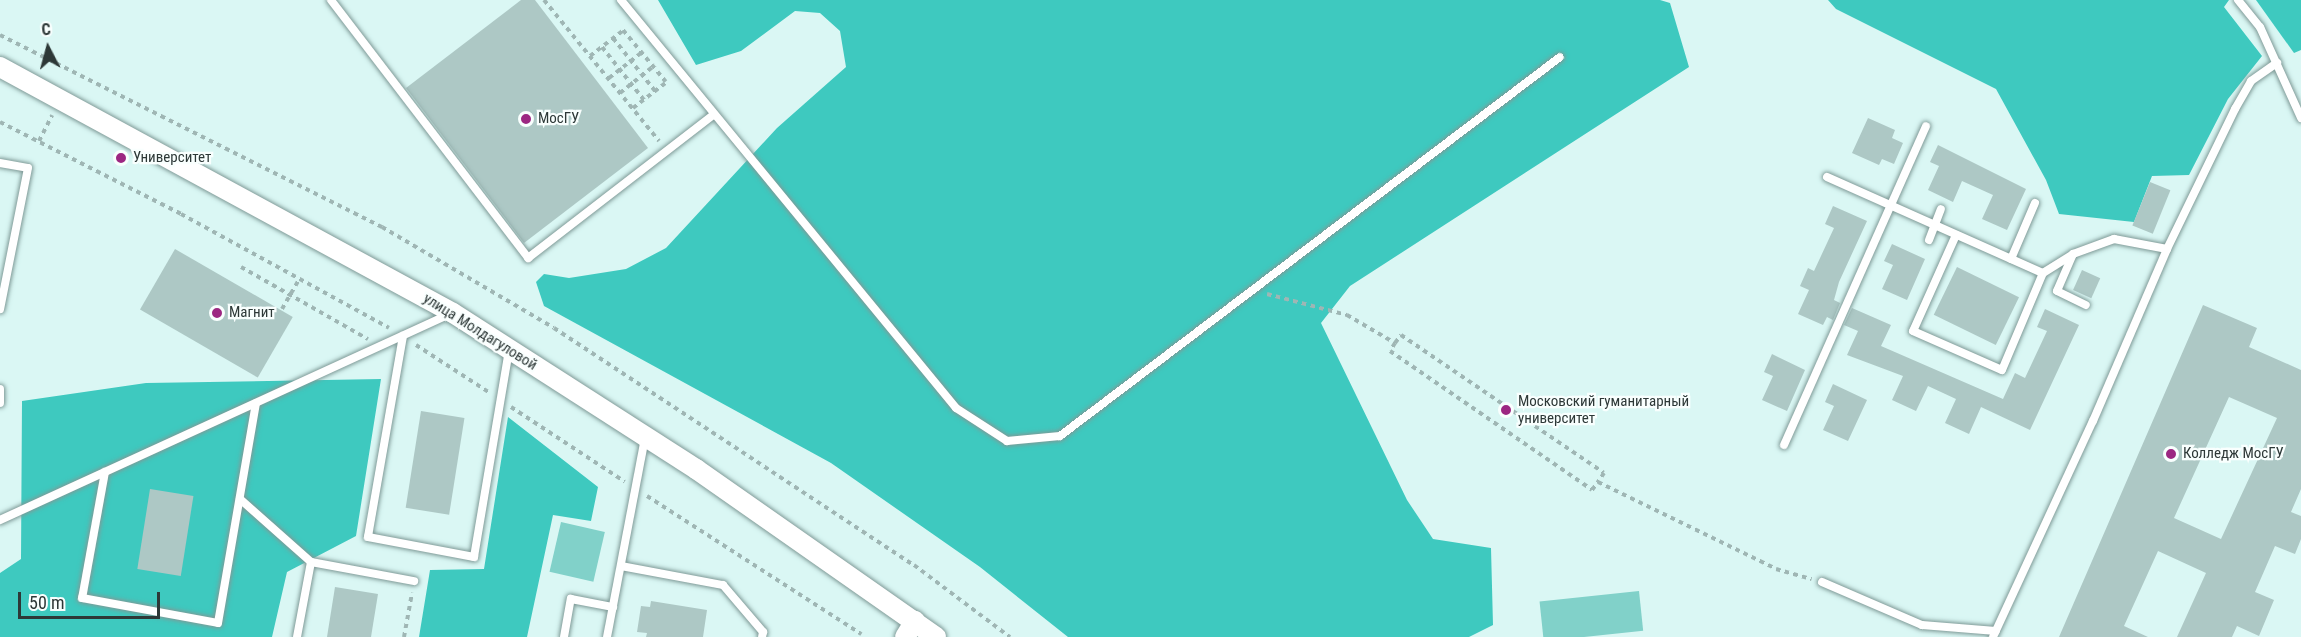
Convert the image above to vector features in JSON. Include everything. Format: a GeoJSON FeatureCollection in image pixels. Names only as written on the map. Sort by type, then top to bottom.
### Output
{"type":"FeatureCollection","features":[{"type":"Feature","properties":{"kind":"street","name":"улица Молдагуловой"},"geometry":{"type":"LineString","coordinates":[[0,67],[453,313],[645,436],[910,629],[936,637]]}},
{"type":"Feature","properties":{"kind":"lane"},"geometry":{"type":"LineString","coordinates":[[331,0],[528,258],[714,114]]}},
{"type":"Feature","properties":{"kind":"lane"},"geometry":{"type":"LineString","coordinates":[[621,0],[956,408],[1007,441],[1060,436],[1560,57]]}},
{"type":"Feature","properties":{"kind":"lane"},"geometry":{"type":"LineString","coordinates":[[2238,0],[2260,27],[2301,117]]}},
{"type":"Feature","properties":{"kind":"lane"},"geometry":{"type":"LineString","coordinates":[[1822,582],[1922,624],[1994,634],[2093,421],[2166,249],[2251,81],[2277,63]]}},
{"type":"Feature","properties":{"kind":"lane"},"geometry":{"type":"LineString","coordinates":[[1784,445],[1926,126]]}},
{"type":"Feature","properties":{"kind":"lane"},"geometry":{"type":"LineString","coordinates":[[0,163],[28,168],[0,309]]}},
{"type":"Feature","properties":{"kind":"lane"},"geometry":{"type":"LineString","coordinates":[[1827,177],[2043,273]]}},
{"type":"Feature","properties":{"kind":"lane"},"geometry":{"type":"LineString","coordinates":[[2011,259],[2035,203]]}},
{"type":"Feature","properties":{"kind":"lane"},"geometry":{"type":"LineString","coordinates":[[1929,240],[1941,209]]}},
{"type":"Feature","properties":{"kind":"lane"},"geometry":{"type":"LineString","coordinates":[[1956,235],[1913,331],[2002,370],[2043,273],[2073,254],[2114,239],[2166,249]]}},
{"type":"Feature","properties":{"kind":"lane"},"geometry":{"type":"LineString","coordinates":[[2073,254],[2057,291],[2086,305]]}},
{"type":"Feature","properties":{"kind":"lane"},"geometry":{"type":"LineString","coordinates":[[0,520],[453,313]]}},
{"type":"Feature","properties":{"kind":"lane"},"geometry":{"type":"LineString","coordinates":[[403,336],[368,537],[474,557],[509,349]]}},
{"type":"Feature","properties":{"kind":"lane"},"geometry":{"type":"LineString","coordinates":[[0,389],[0,403]]}},
{"type":"Feature","properties":{"kind":"lane"},"geometry":{"type":"LineString","coordinates":[[105,472],[82,598],[218,623],[256,403]]}},
{"type":"Feature","properties":{"kind":"lane"},"geometry":{"type":"LineString","coordinates":[[607,637],[645,436]]}},
{"type":"Feature","properties":{"kind":"lane"},"geometry":{"type":"LineString","coordinates":[[240,499],[311,562],[414,581]]}},
{"type":"Feature","properties":{"kind":"lane"},"geometry":{"type":"LineString","coordinates":[[297,637],[311,562]]}},
{"type":"Feature","properties":{"kind":"lane"},"geometry":{"type":"LineString","coordinates":[[621,566],[723,585],[763,632],[762,637]]}},
{"type":"Feature","properties":{"kind":"lane"},"geometry":{"type":"LineString","coordinates":[[564,637],[571,599],[613,607]]}},
{"type":"Feature","properties":{"kind":"path"},"geometry":{"type":"LineString","coordinates":[[544,0],[667,151]]}},
{"type":"Feature","properties":{"kind":"path"},"geometry":{"type":"LineString","coordinates":[[590,56],[636,19]]}},
{"type":"Feature","properties":{"kind":"path"},"geometry":{"type":"LineString","coordinates":[[623,30],[666,82]]}},
{"type":"Feature","properties":{"kind":"path"},"geometry":{"type":"LineString","coordinates":[[0,35],[382,227],[554,328],[914,565],[1010,637]]}},
{"type":"Feature","properties":{"kind":"path"},"geometry":{"type":"LineString","coordinates":[[613,38],[655,91]]}},
{"type":"Feature","properties":{"kind":"path"},"geometry":{"type":"LineString","coordinates":[[609,78],[655,42]]}},
{"type":"Feature","properties":{"kind":"path"},"geometry":{"type":"LineString","coordinates":[[602,47],[644,100]]}},
{"type":"Feature","properties":{"kind":"path"},"geometry":{"type":"LineString","coordinates":[[620,93],[667,56]]}},
{"type":"Feature","properties":{"kind":"path"},"geometry":{"type":"LineString","coordinates":[[633,108],[680,72]]}},
{"type":"Feature","properties":{"kind":"path"},"geometry":{"type":"LineString","coordinates":[[0,122],[403,336],[861,634]]}},
{"type":"Feature","properties":{"kind":"path"},"geometry":{"type":"LineString","coordinates":[[241,267],[381,346]]}},
{"type":"Feature","properties":{"kind":"path"},"geometry":{"type":"LineString","coordinates":[[282,309],[299,279]]}},
{"type":"Feature","properties":{"kind":"path"},"geometry":{"type":"LineString","coordinates":[[1252,290],[1347,315],[1395,343]]}},
{"type":"Feature","properties":{"kind":"path"},"geometry":{"type":"LineString","coordinates":[[1401,335],[1604,473],[1598,482],[1592,489],[1390,351],[1395,343],[1401,335]]}},
{"type":"Feature","properties":{"kind":"path"},"geometry":{"type":"LineString","coordinates":[[1598,482],[1776,569],[1822,582]]}},
{"type":"Feature","properties":{"kind":"path"},"geometry":{"type":"LineString","coordinates":[[404,637],[414,581]]}},
{"type":"Feature","properties":{"kind":"shaded area"},"geometry":{"type":"Polygon","coordinates":[[[658,0],[1660,0],[1670,3],[1689,67],[1350,286],[1321,323],[1407,500],[1433,539],[1491,548],[1493,625],[1469,637],[1068,637],[980,567],[831,463],[544,306],[536,282],[544,274],[569,278],[626,269],[666,248],[777,128],[846,67],[840,31],[820,13],[795,11],[741,51],[696,65],[658,0]]]}},
{"type":"Feature","properties":{"kind":"shaded area"},"geometry":{"type":"Polygon","coordinates":[[[1828,0],[2229,0],[2224,7],[2262,56],[2228,99],[2189,175],[2152,176],[2134,222],[2059,214],[2046,180],[1996,89],[1836,9],[1828,0]]]}},
{"type":"Feature","properties":{"kind":"shaded area"},"geometry":{"type":"Polygon","coordinates":[[[2256,0],[2301,0],[2301,50],[2294,53],[2256,0]]]}},
{"type":"Feature","properties":{"kind":"shaded area"},"geometry":{"type":"Polygon","coordinates":[[[381,379],[356,536],[287,572],[272,637],[0,637],[0,573],[21,559],[22,401],[146,383],[381,379]]]}},
{"type":"Feature","properties":{"kind":"shaded area"},"geometry":{"type":"Polygon","coordinates":[[[508,417],[598,487],[591,521],[553,515],[527,637],[419,637],[430,570],[484,569],[508,417]]]}},
{"type":"Feature","properties":{"kind":"shaded area"},"geometry":{"type":"Polygon","coordinates":[[[561,522],[605,532],[593,582],[550,572],[561,522]]]}},
{"type":"Feature","properties":{"kind":"shaded area"},"geometry":{"type":"Polygon","coordinates":[[[1639,591],[1643,631],[1584,637],[1543,637],[1540,601],[1639,591]]]}},
{"type":"Feature","properties":{"kind":"building","name":"МосГУ"},"geometry":{"type":"Polygon","coordinates":[[[521,0],[535,0],[648,148],[524,243],[406,88],[521,0]]]}},
{"type":"Feature","properties":{"kind":"building"},"geometry":{"type":"Polygon","coordinates":[[[1868,118],[1895,130],[1892,138],[1903,143],[1894,164],[1882,159],[1879,165],[1852,153],[1868,118]]]}},
{"type":"Feature","properties":{"kind":"building"},"geometry":{"type":"Polygon","coordinates":[[[1938,145],[2026,189],[2007,230],[1982,219],[1993,195],[1962,181],[1953,202],[1928,190],[1939,166],[1930,162],[1938,145]]]}},
{"type":"Feature","properties":{"kind":"building"},"geometry":{"type":"Polygon","coordinates":[[[2150,182],[2170,190],[2153,234],[2132,226],[2150,182]]]}},
{"type":"Feature","properties":{"kind":"building"},"geometry":{"type":"Polygon","coordinates":[[[1833,206],[1867,221],[1839,282],[1834,300],[1840,303],[1833,320],[1827,317],[1823,325],[1798,314],[1809,290],[1800,286],[1808,268],[1814,271],[1834,228],[1825,224],[1833,206]]]}},
{"type":"Feature","properties":{"kind":"building"},"geometry":{"type":"Polygon","coordinates":[[[1892,244],[1925,259],[1907,300],[1882,289],[1893,265],[1884,261],[1892,244]]]}},
{"type":"Feature","properties":{"kind":"building","name":"Магнит"},"geometry":{"type":"Polygon","coordinates":[[[175,249],[293,317],[258,378],[140,310],[175,249]]]}},
{"type":"Feature","properties":{"kind":"building"},"geometry":{"type":"Polygon","coordinates":[[[1957,267],[2019,297],[1996,345],[1934,315],[1957,267]]]}},
{"type":"Feature","properties":{"kind":"building"},"geometry":{"type":"Polygon","coordinates":[[[2082,270],[2100,278],[2091,298],[2073,290],[2082,270]]]}},
{"type":"Feature","properties":{"kind":"building","name":"Колледж МосГУ"},"geometry":{"type":"Polygon","coordinates":[[[2203,305],[2257,328],[2249,347],[2301,370],[2301,489],[2291,512],[2301,516],[2301,539],[2295,554],[2275,546],[2255,592],[2274,600],[2259,636],[2237,626],[2232,637],[2177,637],[2206,573],[2158,551],[2124,626],[2148,637],[2059,637],[2203,305]],[[2229,397],[2174,518],[2221,539],[2277,418],[2229,397]]]}},
{"type":"Feature","properties":{"kind":"building"},"geometry":{"type":"Polygon","coordinates":[[[1852,308],[1891,325],[1881,346],[2003,399],[2015,373],[2025,378],[2047,331],[2037,327],[2045,309],[2079,325],[2030,430],[1981,407],[1969,434],[1945,423],[1956,399],[1928,386],[1916,411],[1892,400],[1903,376],[1847,355],[1858,331],[1844,325],[1852,308]]]}},
{"type":"Feature","properties":{"kind":"building"},"geometry":{"type":"Polygon","coordinates":[[[1772,354],[1805,370],[1787,411],[1762,400],[1773,376],[1764,372],[1772,354]]]}},
{"type":"Feature","properties":{"kind":"building"},"geometry":{"type":"Polygon","coordinates":[[[1833,384],[1867,400],[1848,441],[1823,430],[1834,406],[1825,402],[1833,384]]]}},
{"type":"Feature","properties":{"kind":"building"},"geometry":{"type":"Polygon","coordinates":[[[421,411],[464,418],[449,515],[406,508],[421,411]]]}},
{"type":"Feature","properties":{"kind":"building"},"geometry":{"type":"Polygon","coordinates":[[[150,489],[193,496],[181,576],[137,569],[150,489]]]}},
{"type":"Feature","properties":{"kind":"building"},"geometry":{"type":"Polygon","coordinates":[[[335,587],[378,594],[371,637],[327,637],[335,587]]]}},
{"type":"Feature","properties":{"kind":"building"},"geometry":{"type":"Polygon","coordinates":[[[651,601],[707,610],[703,637],[646,637],[647,633],[637,632],[641,606],[650,607],[651,601]]]}},
{"type":"Feature","properties":{"kind":"place","name":"МосГУ"},"geometry":{"type":"Point","coordinates":[526,119]}},
{"type":"Feature","properties":{"kind":"place","name":"Университет"},"geometry":{"type":"Point","coordinates":[121,158]}},
{"type":"Feature","properties":{"kind":"place","name":"Магнит"},"geometry":{"type":"Point","coordinates":[217,313]}},
{"type":"Feature","properties":{"kind":"place","name":"Московский гуманитарный университет"},"geometry":{"type":"Point","coordinates":[1506,410]}},
{"type":"Feature","properties":{"kind":"place","name":"Колледж МосГУ"},"geometry":{"type":"Point","coordinates":[2171,454]}}]}
